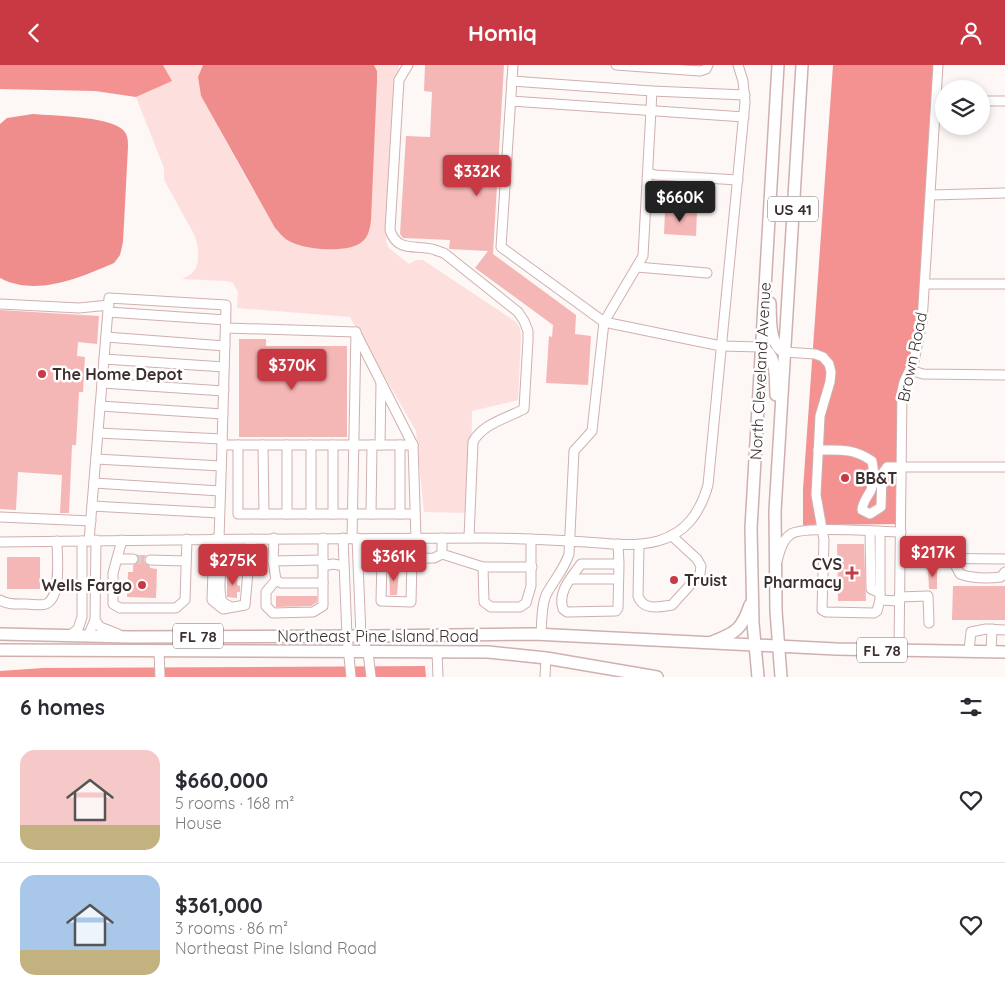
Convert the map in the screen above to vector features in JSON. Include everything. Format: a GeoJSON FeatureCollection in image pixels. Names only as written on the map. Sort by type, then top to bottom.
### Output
{"type":"FeatureCollection","features":[{"type":"Feature","properties":{"kind":"main road","name":"North Cleveland Avenue"},"geometry":{"type":"LineString","coordinates":[[758,677],[752,599],[752,528],[778,65]]}},
{"type":"Feature","properties":{"kind":"main road","name":"North Cleveland Avenue"},"geometry":{"type":"LineString","coordinates":[[781,677],[775,568],[775,511],[802,65]]}},
{"type":"Feature","properties":{"kind":"main road"},"geometry":{"type":"LineString","coordinates":[[766,262],[772,339],[777,348],[784,352]]}},
{"type":"Feature","properties":{"kind":"main road"},"geometry":{"type":"LineString","coordinates":[[761,347],[766,349],[774,364],[779,447]]}},
{"type":"Feature","properties":{"kind":"main road"},"geometry":{"type":"LineString","coordinates":[[708,643],[726,637],[737,630],[744,621],[752,599]]}},
{"type":"Feature","properties":{"kind":"main road","name":"Northeast Pine Island Road"},"geometry":{"type":"LineString","coordinates":[[0,634],[130,637],[541,634],[755,646]]}},
{"type":"Feature","properties":{"kind":"main road"},"geometry":{"type":"LineString","coordinates":[[0,649],[14,645],[79,645],[88,636]]}},
{"type":"Feature","properties":{"kind":"main road","name":"FL 78"},"geometry":{"type":"LineString","coordinates":[[755,646],[1005,652]]}},
{"type":"Feature","properties":{"kind":"main road","name":"Northeast Pine Island Road"},"geometry":{"type":"LineString","coordinates":[[0,649],[488,652],[546,658],[657,677]]}},
{"type":"Feature","properties":{"kind":"street"},"geometry":{"type":"LineString","coordinates":[[408,65],[399,80],[390,230],[393,240],[411,247],[432,249],[444,253],[518,312],[528,331],[524,409],[484,429],[476,435],[473,442],[469,538]]}},
{"type":"Feature","properties":{"kind":"street"},"geometry":{"type":"LineString","coordinates":[[513,65],[502,247],[604,322],[721,346],[761,347]]}},
{"type":"Feature","properties":{"kind":"street"},"geometry":{"type":"LineString","coordinates":[[616,65],[700,71],[706,69],[708,65]]}},
{"type":"Feature","properties":{"kind":"street"},"geometry":{"type":"LineString","coordinates":[[0,542],[274,538],[469,538],[531,539],[639,545],[672,536],[686,527],[696,515],[708,485],[744,117],[745,95],[738,65]]}},
{"type":"Feature","properties":{"kind":"street","name":"Brown Road"},"geometry":{"type":"LineString","coordinates":[[938,65],[939,80]]}},
{"type":"Feature","properties":{"kind":"street"},"geometry":{"type":"LineString","coordinates":[[512,81],[652,91],[745,95]]}},
{"type":"Feature","properties":{"kind":"street"},"geometry":{"type":"LineString","coordinates":[[541,634],[544,600],[566,564],[569,554],[574,451],[592,431],[604,322],[643,256],[652,91]]}},
{"type":"Feature","properties":{"kind":"street"},"geometry":{"type":"LineString","coordinates":[[511,101],[744,117]]}},
{"type":"Feature","properties":{"kind":"street"},"geometry":{"type":"LineString","coordinates":[[990,101],[1005,101]]}},
{"type":"Feature","properties":{"kind":"street","name":"Brown Road"},"geometry":{"type":"LineString","coordinates":[[899,650],[902,391],[914,361],[922,322],[937,135]]}},
{"type":"Feature","properties":{"kind":"street"},"geometry":{"type":"LineString","coordinates":[[649,173],[655,175],[738,180]]}},
{"type":"Feature","properties":{"kind":"street"},"geometry":{"type":"LineString","coordinates":[[931,195],[1005,193]]}},
{"type":"Feature","properties":{"kind":"street"},"geometry":{"type":"LineString","coordinates":[[637,267],[707,273]]}},
{"type":"Feature","properties":{"kind":"street"},"geometry":{"type":"LineString","coordinates":[[925,284],[1005,284]]}},
{"type":"Feature","properties":{"kind":"street"},"geometry":{"type":"LineString","coordinates":[[69,636],[78,629],[82,617],[109,298],[226,305],[219,513],[212,600],[223,609],[245,605],[251,539]]}},
{"type":"Feature","properties":{"kind":"street"},"geometry":{"type":"LineString","coordinates":[[0,303],[108,309],[226,324],[356,332]]}},
{"type":"Feature","properties":{"kind":"street"},"geometry":{"type":"LineString","coordinates":[[356,332],[413,445],[416,538]]}},
{"type":"Feature","properties":{"kind":"street"},"geometry":{"type":"LineString","coordinates":[[356,332],[351,538],[361,636],[368,652],[370,677]]}},
{"type":"Feature","properties":{"kind":"street"},"geometry":{"type":"LineString","coordinates":[[106,337],[225,345]]}},
{"type":"Feature","properties":{"kind":"street"},"geometry":{"type":"LineString","coordinates":[[784,352],[815,354],[823,357],[829,364],[831,372],[820,416],[816,495],[824,540],[822,610],[826,612],[874,613],[879,608],[880,531]]}},
{"type":"Feature","properties":{"kind":"street"},"geometry":{"type":"LineString","coordinates":[[104,359],[224,367]]}},
{"type":"Feature","properties":{"kind":"street"},"geometry":{"type":"LineString","coordinates":[[910,370],[922,374],[1005,375]]}},
{"type":"Feature","properties":{"kind":"street"},"geometry":{"type":"LineString","coordinates":[[371,513],[381,382]]}},
{"type":"Feature","properties":{"kind":"street"},"geometry":{"type":"LineString","coordinates":[[102,383],[224,391]]}},
{"type":"Feature","properties":{"kind":"street"},"geometry":{"type":"LineString","coordinates":[[100,406],[223,414]]}},
{"type":"Feature","properties":{"kind":"street"},"geometry":{"type":"LineString","coordinates":[[98,433],[222,442],[238,445],[413,445]]}},
{"type":"Feature","properties":{"kind":"street"},"geometry":{"type":"LineString","coordinates":[[238,445],[238,515],[415,513]]}},
{"type":"Feature","properties":{"kind":"street"},"geometry":{"type":"LineString","coordinates":[[263,445],[264,514]]}},
{"type":"Feature","properties":{"kind":"street"},"geometry":{"type":"LineString","coordinates":[[287,445],[287,514]]}},
{"type":"Feature","properties":{"kind":"street"},"geometry":{"type":"LineString","coordinates":[[311,445],[311,514]]}},
{"type":"Feature","properties":{"kind":"street"},"geometry":{"type":"LineString","coordinates":[[333,445],[333,514]]}},
{"type":"Feature","properties":{"kind":"street"},"geometry":{"type":"LineString","coordinates":[[400,445],[400,513]]}},
{"type":"Feature","properties":{"kind":"street"},"geometry":{"type":"LineString","coordinates":[[818,449],[851,450],[861,453],[872,461],[874,484],[864,500],[862,509],[870,514],[880,507],[882,474],[888,467],[1005,467]]}},
{"type":"Feature","properties":{"kind":"street"},"geometry":{"type":"LineString","coordinates":[[96,459],[221,466]]}},
{"type":"Feature","properties":{"kind":"street"},"geometry":{"type":"LineString","coordinates":[[94,483],[220,491]]}},
{"type":"Feature","properties":{"kind":"street"},"geometry":{"type":"LineString","coordinates":[[92,506],[219,513]]}},
{"type":"Feature","properties":{"kind":"street"},"geometry":{"type":"LineString","coordinates":[[0,517],[91,521]]}},
{"type":"Feature","properties":{"kind":"street"},"geometry":{"type":"LineString","coordinates":[[775,568],[784,541],[790,534],[795,532],[822,530],[900,532]]}},
{"type":"Feature","properties":{"kind":"street"},"geometry":{"type":"LineString","coordinates":[[870,531],[871,589],[880,596],[899,599],[928,596],[929,623]]}},
{"type":"Feature","properties":{"kind":"street"},"geometry":{"type":"LineString","coordinates":[[639,545],[638,596],[640,603],[645,606],[672,605],[700,574],[701,566],[672,536]]}},
{"type":"Feature","properties":{"kind":"street"},"geometry":{"type":"LineString","coordinates":[[274,538],[273,561],[276,580],[266,592],[266,606],[274,613],[313,612],[323,606],[323,538]]}},
{"type":"Feature","properties":{"kind":"street"},"geometry":{"type":"LineString","coordinates":[[351,538],[344,565],[351,677]]}},
{"type":"Feature","properties":{"kind":"street"},"geometry":{"type":"LineString","coordinates":[[442,538],[442,554]]}},
{"type":"Feature","properties":{"kind":"street"},"geometry":{"type":"LineString","coordinates":[[122,540],[113,573],[113,604],[120,608],[176,608],[185,600],[187,539]]}},
{"type":"Feature","properties":{"kind":"street"},"geometry":{"type":"LineString","coordinates":[[483,567],[484,602],[491,607],[520,607],[526,603],[531,586],[531,539]]}},
{"type":"Feature","properties":{"kind":"street"},"geometry":{"type":"LineString","coordinates":[[0,600],[6,603],[34,604],[46,603],[52,599],[58,572],[57,541]]}},
{"type":"Feature","properties":{"kind":"street"},"geometry":{"type":"LineString","coordinates":[[88,636],[95,620],[89,541]]}},
{"type":"Feature","properties":{"kind":"street"},"geometry":{"type":"LineString","coordinates":[[618,544],[619,564],[616,611],[567,612],[563,609],[561,599],[563,591],[581,564],[619,564]]}},
{"type":"Feature","properties":{"kind":"street"},"geometry":{"type":"LineString","coordinates":[[232,607],[222,602],[220,595],[222,564],[228,554],[240,556],[248,575]]}},
{"type":"Feature","properties":{"kind":"street"},"geometry":{"type":"LineString","coordinates":[[412,559],[411,602],[381,601],[382,559],[434,558],[442,554],[483,567],[532,567]]}},
{"type":"Feature","properties":{"kind":"street"},"geometry":{"type":"LineString","coordinates":[[901,558],[1005,559]]}},
{"type":"Feature","properties":{"kind":"street"},"geometry":{"type":"LineString","coordinates":[[117,559],[133,559]]}},
{"type":"Feature","properties":{"kind":"street"},"geometry":{"type":"LineString","coordinates":[[952,559],[960,574],[970,578],[987,579],[1001,577],[1005,572]]}},
{"type":"Feature","properties":{"kind":"street"},"geometry":{"type":"LineString","coordinates":[[150,560],[186,561]]}},
{"type":"Feature","properties":{"kind":"street"},"geometry":{"type":"LineString","coordinates":[[273,561],[344,565]]}},
{"type":"Feature","properties":{"kind":"street"},"geometry":{"type":"LineString","coordinates":[[571,579],[618,579]]}},
{"type":"Feature","properties":{"kind":"street"},"geometry":{"type":"LineString","coordinates":[[276,580],[281,583],[323,583]]}},
{"type":"Feature","properties":{"kind":"street"},"geometry":{"type":"LineString","coordinates":[[95,620],[100,627],[130,637]]}},
{"type":"Feature","properties":{"kind":"street"},"geometry":{"type":"LineString","coordinates":[[991,651],[992,629]]}},
{"type":"Feature","properties":{"kind":"street"},"geometry":{"type":"LineString","coordinates":[[969,651],[971,632],[992,629],[1005,630]]}},
{"type":"Feature","properties":{"kind":"street"},"geometry":{"type":"LineString","coordinates":[[159,651],[160,677]]}},
{"type":"Feature","properties":{"kind":"street"},"geometry":{"type":"LineString","coordinates":[[437,652],[438,677]]}},
{"type":"Feature","properties":{"kind":"street"},"geometry":{"type":"LineString","coordinates":[[545,677],[546,658]]}},
{"type":"Feature","properties":{"kind":"shaded area"},"geometry":{"type":"Polygon","coordinates":[[[0,65],[163,65],[172,81],[136,97],[95,91],[0,89],[0,65]]]}},
{"type":"Feature","properties":{"kind":"shaded area"},"geometry":{"type":"Polygon","coordinates":[[[163,65],[203,65],[198,77],[201,96],[244,174],[275,228],[290,242],[303,245],[377,71],[374,65],[399,65],[386,242],[389,248],[409,264],[416,260],[423,260],[516,322],[520,328],[518,400],[472,411],[471,513],[424,512],[416,431],[350,317],[237,308],[238,292],[233,283],[227,281],[182,279],[191,274],[196,268],[198,249],[195,236],[164,180],[164,168],[136,97],[171,81],[163,65]]]}},
{"type":"Feature","properties":{"kind":"shaded area"},"geometry":{"type":"Polygon","coordinates":[[[203,65],[374,65],[377,71],[377,81],[371,220],[368,234],[363,241],[348,248],[305,247],[287,240],[275,228],[201,96],[198,77],[203,65]]]}},
{"type":"Feature","properties":{"kind":"shaded area"},"geometry":{"type":"Polygon","coordinates":[[[833,65],[940,65],[939,80],[935,80],[936,135],[925,317],[905,392],[904,524],[803,525],[803,489],[833,65]]]}},
{"type":"Feature","properties":{"kind":"shaded area"},"geometry":{"type":"Polygon","coordinates":[[[33,114],[104,121],[122,129],[128,140],[123,242],[120,255],[114,263],[72,279],[43,286],[28,286],[0,278],[0,124],[7,118],[33,114]]]}},
{"type":"Feature","properties":{"kind":"shaded area"},"geometry":{"type":"Polygon","coordinates":[[[425,666],[426,677],[0,677],[0,671],[43,668],[425,666]]]}},
{"type":"Feature","properties":{"kind":"building"},"geometry":{"type":"Polygon","coordinates":[[[425,65],[504,65],[493,254],[576,315],[575,334],[591,336],[588,385],[546,383],[549,336],[552,337],[553,325],[475,268],[488,251],[449,249],[450,240],[403,238],[400,234],[406,136],[430,137],[432,92],[424,91],[425,65]]]}},
{"type":"Feature","properties":{"kind":"building"},"geometry":{"type":"Polygon","coordinates":[[[665,210],[697,212],[696,236],[664,234],[665,210]]]}},
{"type":"Feature","properties":{"kind":"building","name":"The Home Depot"},"geometry":{"type":"Polygon","coordinates":[[[0,310],[99,316],[97,344],[78,342],[77,356],[85,357],[83,392],[79,392],[76,445],[72,445],[69,513],[60,513],[62,475],[18,472],[16,510],[0,509],[0,310]]]}},
{"type":"Feature","properties":{"kind":"building"},"geometry":{"type":"Polygon","coordinates":[[[239,339],[266,339],[266,346],[347,346],[347,437],[239,437],[239,339]]]}},
{"type":"Feature","properties":{"kind":"building","name":"CVS Pharmacy"},"geometry":{"type":"Polygon","coordinates":[[[837,544],[864,544],[866,601],[838,601],[837,544]]]}},
{"type":"Feature","properties":{"kind":"building","name":"Wells Fargo"},"geometry":{"type":"Polygon","coordinates":[[[138,555],[146,555],[145,563],[150,568],[157,569],[156,598],[127,597],[128,572],[133,572],[133,565],[139,562],[138,555]]]}},
{"type":"Feature","properties":{"kind":"building"},"geometry":{"type":"Polygon","coordinates":[[[7,557],[40,557],[40,589],[7,589],[7,557]]]}},
{"type":"Feature","properties":{"kind":"building"},"geometry":{"type":"Polygon","coordinates":[[[928,567],[937,567],[937,589],[929,589],[928,567]]]}},
{"type":"Feature","properties":{"kind":"building"},"geometry":{"type":"Polygon","coordinates":[[[389,570],[399,570],[397,595],[390,595],[389,570]]]}},
{"type":"Feature","properties":{"kind":"building"},"geometry":{"type":"Polygon","coordinates":[[[227,573],[238,574],[237,585],[240,586],[240,592],[237,592],[237,598],[227,597],[227,573]]]}},
{"type":"Feature","properties":{"kind":"building"},"geometry":{"type":"Polygon","coordinates":[[[953,586],[1005,586],[1005,620],[952,620],[953,586]]]}},
{"type":"Feature","properties":{"kind":"building"},"geometry":{"type":"Polygon","coordinates":[[[276,596],[317,596],[317,602],[311,606],[276,607],[276,596]]]}},
{"type":"Feature","properties":{"kind":"tunnel"},"geometry":{"type":"LineString","coordinates":[[133,559],[150,560]]}},
{"type":"Feature","properties":{"kind":"place","name":"The Home Depot"},"geometry":{"type":"Point","coordinates":[42,374]}},
{"type":"Feature","properties":{"kind":"place","name":"BB&T"},"geometry":{"type":"Point","coordinates":[845,478]}},
{"type":"Feature","properties":{"kind":"place","name":"CVS Pharmacy"},"geometry":{"type":"Point","coordinates":[852,573]}},
{"type":"Feature","properties":{"kind":"place","name":"Truist"},"geometry":{"type":"Point","coordinates":[674,580]}},
{"type":"Feature","properties":{"kind":"place","name":"Wells Fargo"},"geometry":{"type":"Point","coordinates":[142,585]}}]}
